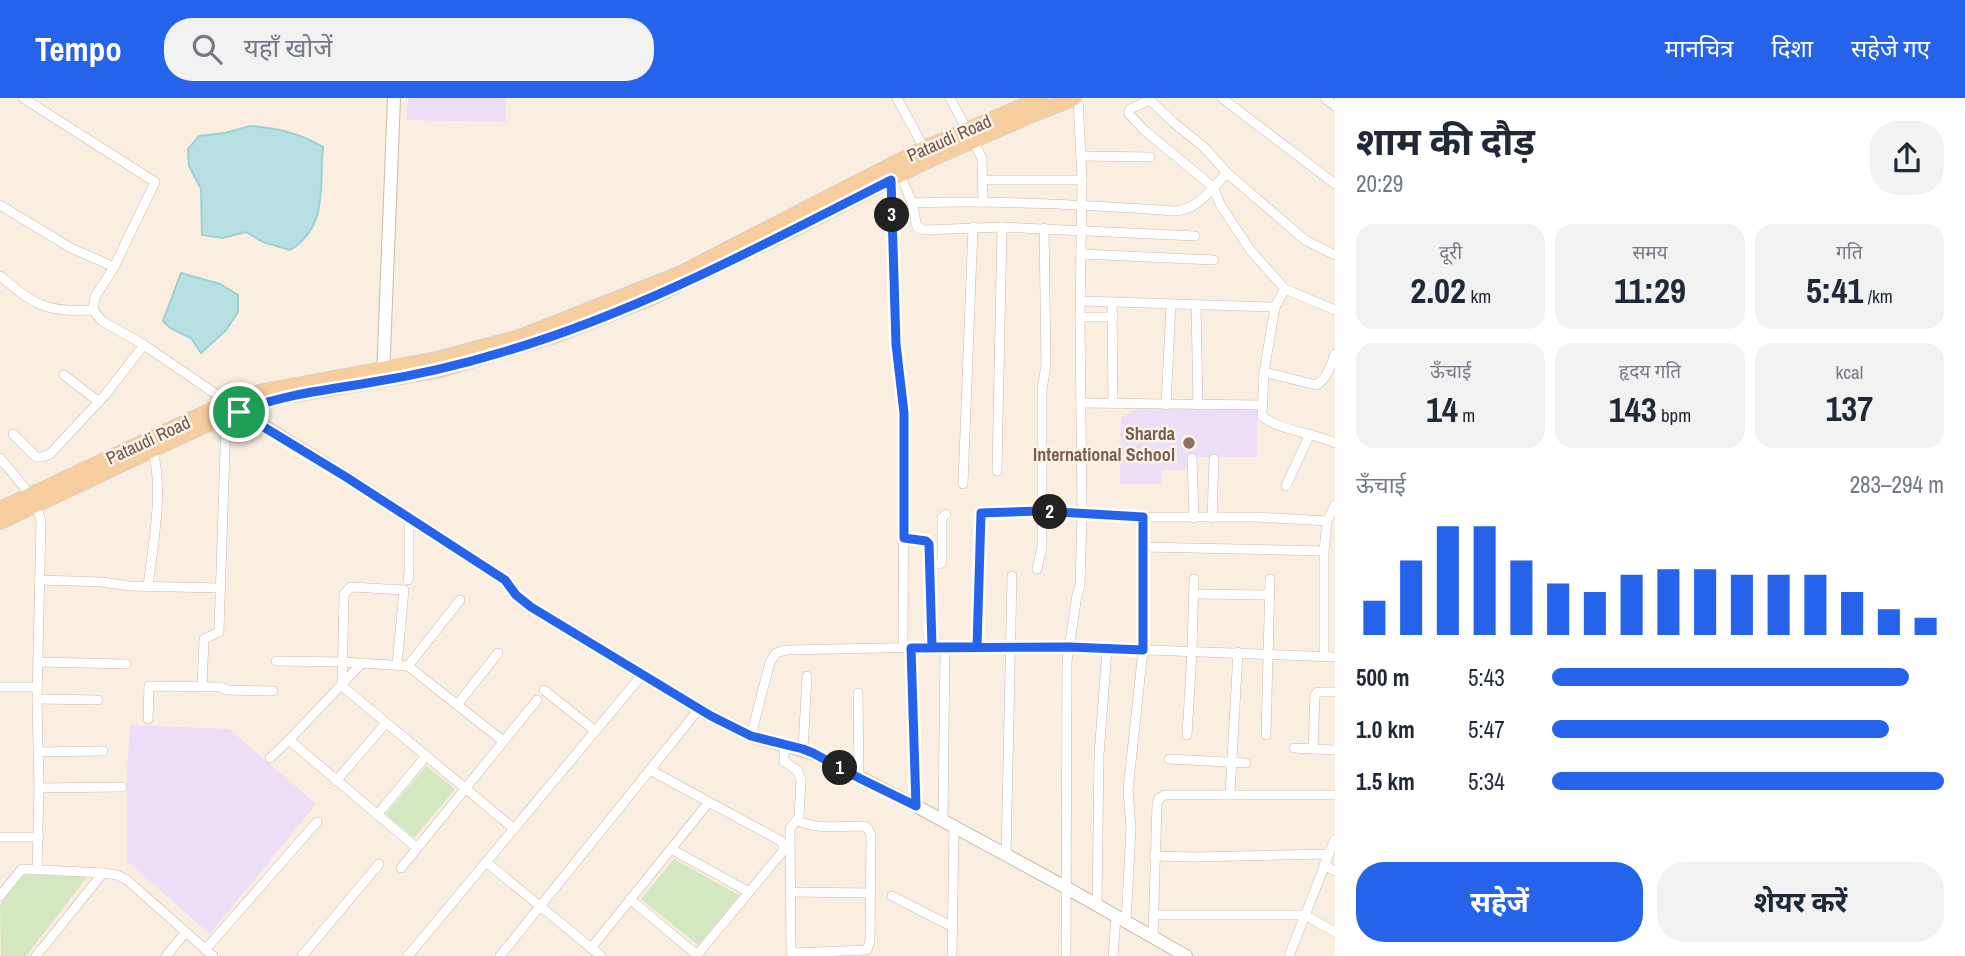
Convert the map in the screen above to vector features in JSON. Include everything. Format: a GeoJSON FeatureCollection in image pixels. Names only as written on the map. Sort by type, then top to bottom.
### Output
{"type":"FeatureCollection","features":[{"type":"Feature","properties":{"kind":"main road","name":"Pataudi Road"},"geometry":{"type":"LineString","coordinates":[[721,259],[925,148],[971,135],[1041,98]]}},
{"type":"Feature","properties":{"kind":"main road"},"geometry":{"type":"LineString","coordinates":[[0,509],[32,500],[231,410],[383,374],[440,370],[554,335],[649,299],[721,259],[896,177],[971,135],[1076,98]]}},
{"type":"Feature","properties":{"kind":"main road"},"geometry":{"type":"LineString","coordinates":[[0,522],[32,500]]}},
{"type":"Feature","properties":{"kind":"street"},"geometry":{"type":"LineString","coordinates":[[23,98],[155,182],[114,267],[95,297],[93,310],[102,321],[144,345],[231,410],[505,580],[516,595],[531,607],[699,709],[751,736],[803,749],[916,806],[1153,937],[1169,951],[1186,956]]}},
{"type":"Feature","properties":{"kind":"street"},"geometry":{"type":"LineString","coordinates":[[383,374],[394,98]]}},
{"type":"Feature","properties":{"kind":"street"},"geometry":{"type":"LineString","coordinates":[[897,98],[925,148]]}},
{"type":"Feature","properties":{"kind":"street"},"geometry":{"type":"LineString","coordinates":[[950,98],[982,158],[983,202]]}},
{"type":"Feature","properties":{"kind":"street"},"geometry":{"type":"LineString","coordinates":[[1066,956],[1067,662],[1080,586],[1082,515],[1082,180],[1076,98]]}},
{"type":"Feature","properties":{"kind":"street"},"geometry":{"type":"LineString","coordinates":[[1222,98],[1335,184]]}},
{"type":"Feature","properties":{"kind":"street"},"geometry":{"type":"LineString","coordinates":[[1325,98],[1335,106]]}},
{"type":"Feature","properties":{"kind":"street"},"geometry":{"type":"LineString","coordinates":[[1335,255],[1305,240],[1227,173],[1205,148],[1149,99],[1130,109],[1129,114],[1144,130],[1213,187],[1221,206],[1251,251],[1285,289],[1335,310]]}},
{"type":"Feature","properties":{"kind":"street"},"geometry":{"type":"LineString","coordinates":[[1081,156],[1150,157]]}},
{"type":"Feature","properties":{"kind":"street"},"geometry":{"type":"LineString","coordinates":[[912,203],[983,202],[1184,211],[1194,206],[1227,173]]}},
{"type":"Feature","properties":{"kind":"street"},"geometry":{"type":"LineString","coordinates":[[896,177],[912,203],[916,224],[920,229],[930,231],[1002,227],[1195,236]]}},
{"type":"Feature","properties":{"kind":"street"},"geometry":{"type":"LineString","coordinates":[[896,177],[896,344],[904,413],[907,648],[916,806]]}},
{"type":"Feature","properties":{"kind":"street"},"geometry":{"type":"LineString","coordinates":[[983,180],[1082,180]]}},
{"type":"Feature","properties":{"kind":"street"},"geometry":{"type":"LineString","coordinates":[[0,205],[71,248],[114,267]]}},
{"type":"Feature","properties":{"kind":"street"},"geometry":{"type":"LineString","coordinates":[[963,484],[973,227]]}},
{"type":"Feature","properties":{"kind":"street"},"geometry":{"type":"LineString","coordinates":[[997,471],[1002,227]]}},
{"type":"Feature","properties":{"kind":"street"},"geometry":{"type":"LineString","coordinates":[[1037,569],[1041,547],[1042,390],[1046,354],[1044,228]]}},
{"type":"Feature","properties":{"kind":"street"},"geometry":{"type":"LineString","coordinates":[[1081,254],[1214,260]]}},
{"type":"Feature","properties":{"kind":"street"},"geometry":{"type":"LineString","coordinates":[[1,280],[50,309],[93,310]]}},
{"type":"Feature","properties":{"kind":"street"},"geometry":{"type":"LineString","coordinates":[[1285,289],[1275,307],[1265,372],[1262,416],[1269,422],[1335,443]]}},
{"type":"Feature","properties":{"kind":"street"},"geometry":{"type":"LineString","coordinates":[[1081,301],[1275,307]]}},
{"type":"Feature","properties":{"kind":"street"},"geometry":{"type":"LineString","coordinates":[[1112,302],[1113,404]]}},
{"type":"Feature","properties":{"kind":"street"},"geometry":{"type":"LineString","coordinates":[[1166,405],[1171,304]]}},
{"type":"Feature","properties":{"kind":"street"},"geometry":{"type":"LineString","coordinates":[[1196,305],[1198,405]]}},
{"type":"Feature","properties":{"kind":"street"},"geometry":{"type":"LineString","coordinates":[[1080,317],[1113,317]]}},
{"type":"Feature","properties":{"kind":"street"},"geometry":{"type":"LineString","coordinates":[[13,434],[36,457],[50,454],[99,402],[144,345]]}},
{"type":"Feature","properties":{"kind":"street"},"geometry":{"type":"LineString","coordinates":[[1265,372],[1316,385],[1321,383],[1335,354]]}},
{"type":"Feature","properties":{"kind":"street"},"geometry":{"type":"LineString","coordinates":[[64,375],[99,402]]}},
{"type":"Feature","properties":{"kind":"street"},"geometry":{"type":"LineString","coordinates":[[1081,403],[1262,405]]}},
{"type":"Feature","properties":{"kind":"street"},"geometry":{"type":"LineString","coordinates":[[202,687],[204,639],[219,632],[231,410]]}},
{"type":"Feature","properties":{"kind":"street"},"geometry":{"type":"LineString","coordinates":[[1286,486],[1310,434]]}},
{"type":"Feature","properties":{"kind":"street"},"geometry":{"type":"LineString","coordinates":[[148,586],[156,514],[157,470],[151,445]]}},
{"type":"Feature","properties":{"kind":"street"},"geometry":{"type":"LineString","coordinates":[[0,458],[32,500],[40,514],[41,522],[37,870]]}},
{"type":"Feature","properties":{"kind":"street"},"geometry":{"type":"LineString","coordinates":[[1192,458],[1194,518]]}},
{"type":"Feature","properties":{"kind":"street"},"geometry":{"type":"LineString","coordinates":[[1212,518],[1214,459]]}},
{"type":"Feature","properties":{"kind":"street"},"geometry":{"type":"LineString","coordinates":[[1324,656],[1324,551],[1327,521],[1335,505]]}},
{"type":"Feature","properties":{"kind":"street"},"geometry":{"type":"LineString","coordinates":[[977,647],[981,513],[1041,511],[1082,515],[1255,517],[1327,521]]}},
{"type":"Feature","properties":{"kind":"street"},"geometry":{"type":"LineString","coordinates":[[931,567],[933,564],[942,563],[943,518],[946,514]]}},
{"type":"Feature","properties":{"kind":"street"},"geometry":{"type":"LineString","coordinates":[[1113,956],[1121,920],[1131,828],[1128,790],[1143,650],[1143,517]]}},
{"type":"Feature","properties":{"kind":"street"},"geometry":{"type":"LineString","coordinates":[[408,580],[409,518]]}},
{"type":"Feature","properties":{"kind":"street"},"geometry":{"type":"LineString","coordinates":[[904,538],[926,541],[929,544],[932,647]]}},
{"type":"Feature","properties":{"kind":"street"},"geometry":{"type":"LineString","coordinates":[[1143,547],[1324,551]]}},
{"type":"Feature","properties":{"kind":"street"},"geometry":{"type":"LineString","coordinates":[[1006,856],[1012,576]]}},
{"type":"Feature","properties":{"kind":"street"},"geometry":{"type":"LineString","coordinates":[[1187,735],[1194,579]]}},
{"type":"Feature","properties":{"kind":"street"},"geometry":{"type":"LineString","coordinates":[[1266,736],[1270,579]]}},
{"type":"Feature","properties":{"kind":"street"},"geometry":{"type":"LineString","coordinates":[[40,580],[220,588]]}},
{"type":"Feature","properties":{"kind":"street"},"geometry":{"type":"LineString","coordinates":[[342,686],[344,594],[351,587],[404,590],[397,665]]}},
{"type":"Feature","properties":{"kind":"street"},"geometry":{"type":"LineString","coordinates":[[1194,594],[1270,595]]}},
{"type":"Feature","properties":{"kind":"street"},"geometry":{"type":"LineString","coordinates":[[408,666],[460,600]]}},
{"type":"Feature","properties":{"kind":"street"},"geometry":{"type":"LineString","coordinates":[[945,647],[952,956]]}},
{"type":"Feature","properties":{"kind":"street"},"geometry":{"type":"LineString","coordinates":[[751,736],[770,662],[776,653],[786,650],[1070,647],[1335,657]]}},
{"type":"Feature","properties":{"kind":"street"},"geometry":{"type":"LineString","coordinates":[[1097,905],[1100,755],[1107,649]]}},
{"type":"Feature","properties":{"kind":"street"},"geometry":{"type":"LineString","coordinates":[[1230,795],[1238,652]]}},
{"type":"Feature","properties":{"kind":"street"},"geometry":{"type":"LineString","coordinates":[[457,705],[498,653]]}},
{"type":"Feature","properties":{"kind":"street"},"geometry":{"type":"LineString","coordinates":[[276,661],[408,666],[503,741]]}},
{"type":"Feature","properties":{"kind":"street"},"geometry":{"type":"LineString","coordinates":[[38,662],[126,663]]}},
{"type":"Feature","properties":{"kind":"street"},"geometry":{"type":"LineString","coordinates":[[270,758],[362,663]]}},
{"type":"Feature","properties":{"kind":"street"},"geometry":{"type":"LineString","coordinates":[[408,956],[642,675]]}},
{"type":"Feature","properties":{"kind":"street"},"geometry":{"type":"LineString","coordinates":[[803,749],[807,676]]}},
{"type":"Feature","properties":{"kind":"street"},"geometry":{"type":"LineString","coordinates":[[148,719],[149,686],[273,691]]}},
{"type":"Feature","properties":{"kind":"street"},"geometry":{"type":"LineString","coordinates":[[342,686],[513,828]]}},
{"type":"Feature","properties":{"kind":"street"},"geometry":{"type":"LineString","coordinates":[[0,687],[37,688]]}},
{"type":"Feature","properties":{"kind":"street"},"geometry":{"type":"LineString","coordinates":[[544,690],[594,730]]}},
{"type":"Feature","properties":{"kind":"street"},"geometry":{"type":"LineString","coordinates":[[1313,749],[1315,695],[1318,692],[1335,692]]}},
{"type":"Feature","properties":{"kind":"street"},"geometry":{"type":"LineString","coordinates":[[858,693],[859,778]]}},
{"type":"Feature","properties":{"kind":"street"},"geometry":{"type":"LineString","coordinates":[[37,699],[98,700]]}},
{"type":"Feature","properties":{"kind":"street"},"geometry":{"type":"LineString","coordinates":[[401,868],[537,700]]}},
{"type":"Feature","properties":{"kind":"street"},"geometry":{"type":"LineString","coordinates":[[502,955],[699,709]]}},
{"type":"Feature","properties":{"kind":"street"},"geometry":{"type":"LineString","coordinates":[[336,781],[386,723]]}},
{"type":"Feature","properties":{"kind":"street"},"geometry":{"type":"LineString","coordinates":[[289,740],[416,847]]}},
{"type":"Feature","properties":{"kind":"street"},"geometry":{"type":"LineString","coordinates":[[784,746],[784,761],[798,771],[801,780],[799,816],[790,828],[791,953],[867,950],[870,941],[872,849],[868,828],[804,824],[797,820]]}},
{"type":"Feature","properties":{"kind":"street"},"geometry":{"type":"LineString","coordinates":[[1294,748],[1335,750]]}},
{"type":"Feature","properties":{"kind":"street"},"geometry":{"type":"LineString","coordinates":[[38,752],[103,751]]}},
{"type":"Feature","properties":{"kind":"street"},"geometry":{"type":"LineString","coordinates":[[377,815],[426,756]]}},
{"type":"Feature","properties":{"kind":"street"},"geometry":{"type":"LineString","coordinates":[[1169,760],[1246,763]]}},
{"type":"Feature","properties":{"kind":"street"},"geometry":{"type":"LineString","coordinates":[[630,899],[696,955],[783,851],[783,843],[650,770]]}},
{"type":"Feature","properties":{"kind":"street"},"geometry":{"type":"LineString","coordinates":[[39,788],[122,787]]}},
{"type":"Feature","properties":{"kind":"street"},"geometry":{"type":"LineString","coordinates":[[1153,937],[1154,856],[1159,798],[1335,795]]}},
{"type":"Feature","properties":{"kind":"street"},"geometry":{"type":"LineString","coordinates":[[591,948],[709,802]]}},
{"type":"Feature","properties":{"kind":"street"},"geometry":{"type":"LineString","coordinates":[[0,896],[22,869],[117,875],[128,880],[209,953],[317,822]]}},
{"type":"Feature","properties":{"kind":"street"},"geometry":{"type":"LineString","coordinates":[[0,836],[39,837]]}},
{"type":"Feature","properties":{"kind":"street"},"geometry":{"type":"LineString","coordinates":[[1289,956],[1335,839]]}},
{"type":"Feature","properties":{"kind":"street"},"geometry":{"type":"LineString","coordinates":[[671,849],[749,892]]}},
{"type":"Feature","properties":{"kind":"street"},"geometry":{"type":"LineString","coordinates":[[1154,856],[1329,854]]}},
{"type":"Feature","properties":{"kind":"street"},"geometry":{"type":"LineString","coordinates":[[486,862],[601,956]]}},
{"type":"Feature","properties":{"kind":"street"},"geometry":{"type":"LineString","coordinates":[[302,956],[379,864]]}},
{"type":"Feature","properties":{"kind":"street"},"geometry":{"type":"LineString","coordinates":[[1324,865],[1335,871]]}},
{"type":"Feature","properties":{"kind":"street"},"geometry":{"type":"LineString","coordinates":[[36,956],[103,873]]}},
{"type":"Feature","properties":{"kind":"street"},"geometry":{"type":"LineString","coordinates":[[791,892],[871,894]]}},
{"type":"Feature","properties":{"kind":"street"},"geometry":{"type":"LineString","coordinates":[[892,897],[953,927]]}},
{"type":"Feature","properties":{"kind":"street"},"geometry":{"type":"LineString","coordinates":[[1153,915],[1305,915],[1335,932]]}},
{"type":"Feature","properties":{"kind":"street"},"geometry":{"type":"LineString","coordinates":[[166,956],[185,933]]}},
{"type":"Feature","properties":{"kind":"shaded area"},"geometry":{"type":"Polygon","coordinates":[[[408,98],[506,98],[506,122],[406,120],[408,98]]]}},
{"type":"Feature","properties":{"kind":"shaded area","name":"Sharda International School"},"geometry":{"type":"Polygon","coordinates":[[[1139,408],[1257,410],[1257,457],[1187,457],[1186,470],[1162,470],[1161,484],[1120,484],[1121,418],[1139,408]]]}},
{"type":"Feature","properties":{"kind":"shaded area"},"geometry":{"type":"Polygon","coordinates":[[[130,725],[229,729],[316,804],[210,934],[127,861],[130,725]]]}},
{"type":"Feature","properties":{"kind":"green space"},"geometry":{"type":"Polygon","coordinates":[[[426,766],[455,789],[414,838],[386,814],[426,766]]]}},
{"type":"Feature","properties":{"kind":"green space"},"geometry":{"type":"Polygon","coordinates":[[[674,859],[739,895],[698,945],[641,899],[674,859]]]}},
{"type":"Feature","properties":{"kind":"green space"},"geometry":{"type":"Polygon","coordinates":[[[24,875],[88,876],[26,956],[1,956],[0,904],[24,875]]]}},
{"type":"Feature","properties":{"kind":"water"},"geometry":{"type":"Polygon","coordinates":[[[250,126],[288,132],[323,147],[317,217],[302,240],[290,250],[263,242],[246,232],[222,238],[202,235],[201,189],[189,166],[188,149],[199,136],[250,126]]]}},
{"type":"Feature","properties":{"kind":"water"},"geometry":{"type":"Polygon","coordinates":[[[181,273],[220,284],[238,295],[238,312],[226,330],[201,353],[191,338],[170,328],[163,321],[181,273]]]}},
{"type":"Feature","properties":{"kind":"place","name":"Sharda International School"},"geometry":{"type":"Point","coordinates":[1189,443]}},
{"type":"Feature","properties":{"kind":"route"},"geometry":{"type":"LineString","coordinates":[[891,180],[896,344],[904,413],[904,538],[926,541],[929,544],[932,647],[977,647],[981,513],[1041,511],[1143,517],[1143,650],[1070,647],[911,648],[916,806],[813,753],[751,736],[711,716],[531,607],[516,595],[505,580],[346,477],[239,412],[287,396],[440,370],[554,335],[649,299],[891,180]]}}]}
